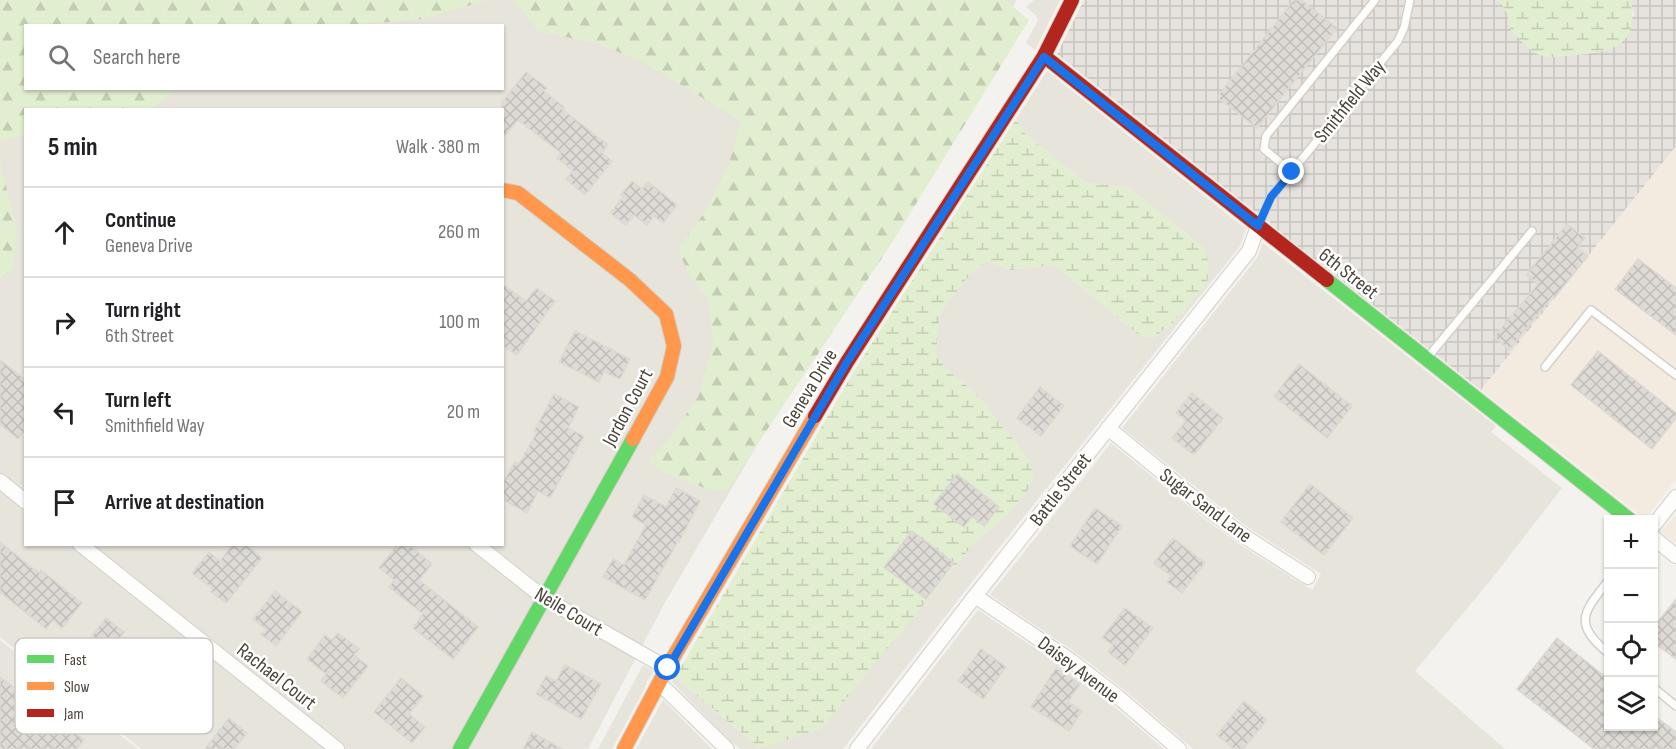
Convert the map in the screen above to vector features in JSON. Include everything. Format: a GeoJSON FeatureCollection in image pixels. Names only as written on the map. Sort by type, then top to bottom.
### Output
{"type":"FeatureCollection","features":[{"type":"Feature","properties":{"kind":"street","name":"Geneva Drive"},"geometry":{"type":"LineString","coordinates":[[624,749],[659,683],[847,362],[1044,57],[1072,0]]}},
{"type":"Feature","properties":{"kind":"street","name":"6th Street"},"geometry":{"type":"LineString","coordinates":[[1044,57],[1625,515]]}},
{"type":"Feature","properties":{"kind":"street","name":"Jordon Court"},"geometry":{"type":"LineString","coordinates":[[504,190],[518,194],[630,280],[666,314],[674,346],[667,377],[544,598]]}},
{"type":"Feature","properties":{"kind":"street","name":"Battle Street"},"geometry":{"type":"LineString","coordinates":[[857,749],[975,596],[1249,251],[1258,226]]}},
{"type":"Feature","properties":{"kind":"street","name":"Sugar Sand Lane"},"geometry":{"type":"LineString","coordinates":[[1108,428],[1211,512],[1308,577]]}},
{"type":"Feature","properties":{"kind":"street"},"geometry":{"type":"LineString","coordinates":[[0,481],[24,500]]}},
{"type":"Feature","properties":{"kind":"street"},"geometry":{"type":"LineString","coordinates":[[1658,519],[1676,497]]}},
{"type":"Feature","properties":{"kind":"street"},"geometry":{"type":"LineString","coordinates":[[1658,542],[1676,556]]}},
{"type":"Feature","properties":{"kind":"street","name":"Rachael Court"},"geometry":{"type":"LineString","coordinates":[[83,546],[198,638]]}},
{"type":"Feature","properties":{"kind":"street","name":"Neile Court"},"geometry":{"type":"LineString","coordinates":[[479,546],[544,598],[668,668]]}},
{"type":"Feature","properties":{"kind":"street","name":"Daisey Avenue"},"geometry":{"type":"LineString","coordinates":[[975,596],[1070,660],[1117,696],[1179,749]]}},
{"type":"Feature","properties":{"kind":"street"},"geometry":{"type":"LineString","coordinates":[[460,749],[544,598]]}},
{"type":"Feature","properties":{"kind":"street","name":"Rachael Court"},"geometry":{"type":"LineString","coordinates":[[213,650],[337,749]]}},
{"type":"Feature","properties":{"kind":"street"},"geometry":{"type":"LineString","coordinates":[[659,683],[727,749]]}},
{"type":"Feature","properties":{"kind":"lane"},"geometry":{"type":"LineString","coordinates":[[1292,172],[1264,149],[1266,136],[1375,0]]}},
{"type":"Feature","properties":{"kind":"lane","name":"Smithfield Way"},"geometry":{"type":"LineString","coordinates":[[1258,226],[1271,197],[1398,41],[1404,28],[1408,0]]}},
{"type":"Feature","properties":{"kind":"lane"},"geometry":{"type":"LineString","coordinates":[[1427,359],[1532,231]]}},
{"type":"Feature","properties":{"kind":"lane"},"geometry":{"type":"LineString","coordinates":[[1545,367],[1591,310],[1676,375]]}},
{"type":"Feature","properties":{"kind":"lane"},"geometry":{"type":"LineString","coordinates":[[1604,586],[1588,607],[1584,620],[1589,634],[1604,648]]}},
{"type":"Feature","properties":{"kind":"lane"},"geometry":{"type":"LineString","coordinates":[[1658,692],[1676,706]]}},
{"type":"Feature","properties":{"kind":"shaded area"},"geometry":{"type":"Polygon","coordinates":[[[0,0],[1017,0],[663,606],[588,749],[141,749],[122,734],[213,734],[213,638],[15,638],[15,649],[0,637],[0,0]]]}},
{"type":"Feature","properties":{"kind":"shaded area"},"geometry":{"type":"Polygon","coordinates":[[[1034,0],[1060,0],[1035,50],[1026,43],[1038,20],[1036,15],[1026,7],[1034,0]]]}},
{"type":"Feature","properties":{"kind":"shaded area"},"geometry":{"type":"Polygon","coordinates":[[[1084,0],[1499,0],[1507,12],[1511,30],[1549,57],[1606,50],[1634,15],[1630,0],[1676,0],[1676,146],[1481,390],[1057,54],[1084,0]]]}},
{"type":"Feature","properties":{"kind":"shaded area"},"geometry":{"type":"Polygon","coordinates":[[[1047,71],[1246,229],[1240,246],[971,583],[843,749],[741,749],[727,738],[672,682],[675,677],[760,748],[980,536],[997,525],[1026,493],[1017,443],[984,403],[947,370],[937,356],[937,332],[941,311],[973,271],[988,261],[1011,270],[1055,265],[1139,335],[1153,338],[1172,324],[1187,307],[1206,250],[1127,187],[1086,183],[1026,135],[1016,119],[1047,71]]]}},
{"type":"Feature","properties":{"kind":"shaded area"},"geometry":{"type":"Polygon","coordinates":[[[1676,146],[1676,480],[1648,515],[1640,515],[1481,390],[1676,146]]]}},
{"type":"Feature","properties":{"kind":"shaded area"},"geometry":{"type":"Polygon","coordinates":[[[1263,243],[1496,426],[1491,432],[1562,488],[1490,581],[1415,671],[1505,749],[1193,749],[1123,689],[1075,652],[990,595],[1111,443],[1206,520],[1242,546],[1312,590],[1321,574],[1252,530],[1122,428],[1257,258],[1263,243]]]}},
{"type":"Feature","properties":{"kind":"shaded area"},"geometry":{"type":"Polygon","coordinates":[[[1676,514],[1676,544],[1661,532],[1676,514]]]}},
{"type":"Feature","properties":{"kind":"shaded area"},"geometry":{"type":"Polygon","coordinates":[[[978,610],[1065,668],[1164,749],[871,749],[978,610]]]}},
{"type":"Feature","properties":{"kind":"shaded area"},"geometry":{"type":"Polygon","coordinates":[[[0,640],[15,652],[15,734],[119,734],[138,749],[0,749],[0,640]]]}},
{"type":"Feature","properties":{"kind":"shaded area"},"geometry":{"type":"Polygon","coordinates":[[[643,665],[654,671],[646,682],[612,749],[598,749],[643,665]]]}},
{"type":"Feature","properties":{"kind":"shaded area"},"geometry":{"type":"Polygon","coordinates":[[[663,700],[712,749],[636,749],[663,700]]]}},
{"type":"Feature","properties":{"kind":"green space"},"geometry":{"type":"Polygon","coordinates":[[[0,0],[488,0],[423,19],[364,24],[24,24],[24,90],[175,90],[152,108],[24,108],[24,135],[0,142],[0,0]]]}},
{"type":"Feature","properties":{"kind":"green space"},"geometry":{"type":"Polygon","coordinates":[[[514,0],[1005,0],[1029,20],[890,246],[727,490],[713,491],[665,473],[648,461],[669,439],[698,397],[713,343],[708,297],[690,278],[678,249],[705,212],[729,164],[741,121],[643,62],[598,44],[538,31],[514,0]]]}},
{"type":"Feature","properties":{"kind":"green space"},"geometry":{"type":"Polygon","coordinates":[[[1499,0],[1630,0],[1631,28],[1627,37],[1610,49],[1586,54],[1539,55],[1522,42],[1510,28],[1508,16],[1499,0]]]}},
{"type":"Feature","properties":{"kind":"green space"},"geometry":{"type":"Polygon","coordinates":[[[1016,119],[1026,135],[1086,183],[1127,187],[1206,250],[1209,269],[1207,283],[1172,324],[1153,338],[1139,335],[1055,265],[1011,270],[988,261],[973,271],[941,311],[937,332],[937,356],[947,370],[984,403],[1017,443],[1029,460],[1034,477],[1026,493],[997,525],[980,536],[821,729],[760,748],[675,677],[856,368],[1016,119]]]}},
{"type":"Feature","properties":{"kind":"green space"},"geometry":{"type":"Polygon","coordinates":[[[0,146],[1,167],[17,228],[13,269],[0,277],[0,146]]]}},
{"type":"Feature","properties":{"kind":"building"},"geometry":{"type":"Polygon","coordinates":[[[1294,0],[1301,0],[1337,28],[1257,128],[1217,97],[1294,0]]]}},
{"type":"Feature","properties":{"kind":"building"},"geometry":{"type":"Polygon","coordinates":[[[526,72],[547,88],[544,91],[564,107],[562,109],[608,145],[602,153],[612,161],[585,195],[566,179],[573,171],[557,158],[561,153],[518,120],[504,137],[502,102],[526,72]]]}},
{"type":"Feature","properties":{"kind":"building"},"geometry":{"type":"Polygon","coordinates":[[[632,181],[642,189],[648,182],[677,205],[663,223],[654,216],[647,225],[634,215],[626,225],[610,213],[632,181]]]}},
{"type":"Feature","properties":{"kind":"building"},"geometry":{"type":"Polygon","coordinates":[[[1567,224],[1585,238],[1577,248],[1588,256],[1509,350],[1494,337],[1538,284],[1526,275],[1567,224]]]}},
{"type":"Feature","properties":{"kind":"building"},"geometry":{"type":"Polygon","coordinates":[[[1638,259],[1676,288],[1676,335],[1615,289],[1638,259]]]}},
{"type":"Feature","properties":{"kind":"building"},"geometry":{"type":"Polygon","coordinates":[[[504,285],[526,301],[536,288],[555,301],[517,355],[504,346],[504,285]]]}},
{"type":"Feature","properties":{"kind":"building"},"geometry":{"type":"Polygon","coordinates":[[[575,331],[630,359],[620,379],[604,372],[599,382],[559,362],[575,331]]]}},
{"type":"Feature","properties":{"kind":"building"},"geometry":{"type":"Polygon","coordinates":[[[1598,351],[1676,413],[1676,418],[1652,449],[1571,385],[1598,351]]]}},
{"type":"Feature","properties":{"kind":"building"},"geometry":{"type":"Polygon","coordinates":[[[0,360],[24,378],[24,432],[18,439],[0,424],[0,360]]]}},
{"type":"Feature","properties":{"kind":"building"},"geometry":{"type":"Polygon","coordinates":[[[1299,364],[1352,406],[1327,438],[1274,396],[1299,364]]]}},
{"type":"Feature","properties":{"kind":"building"},"geometry":{"type":"Polygon","coordinates":[[[1040,387],[1064,406],[1041,436],[1017,418],[1040,387]]]}},
{"type":"Feature","properties":{"kind":"building"},"geometry":{"type":"Polygon","coordinates":[[[1192,393],[1223,418],[1194,455],[1172,438],[1186,421],[1176,413],[1192,393]]]}},
{"type":"Feature","properties":{"kind":"building"},"geometry":{"type":"Polygon","coordinates":[[[554,394],[579,407],[568,428],[584,436],[550,498],[538,491],[527,513],[504,500],[504,481],[515,462],[519,464],[537,432],[534,431],[554,394]]]}},
{"type":"Feature","properties":{"kind":"building"},"geometry":{"type":"Polygon","coordinates":[[[957,474],[999,507],[984,526],[972,516],[964,527],[934,504],[957,474]]]}},
{"type":"Feature","properties":{"kind":"building"},"geometry":{"type":"Polygon","coordinates":[[[1310,484],[1353,518],[1324,555],[1281,522],[1310,484]]]}},
{"type":"Feature","properties":{"kind":"building"},"geometry":{"type":"Polygon","coordinates":[[[676,488],[700,501],[645,600],[603,577],[613,559],[624,565],[646,525],[632,517],[644,495],[666,507],[676,488]]]}},
{"type":"Feature","properties":{"kind":"building"},"geometry":{"type":"Polygon","coordinates":[[[1095,508],[1122,526],[1097,564],[1070,546],[1095,508]]]}},
{"type":"Feature","properties":{"kind":"building"},"geometry":{"type":"Polygon","coordinates":[[[912,531],[954,563],[926,599],[884,567],[912,531]]]}},
{"type":"Feature","properties":{"kind":"building"},"geometry":{"type":"Polygon","coordinates":[[[1173,538],[1205,563],[1182,593],[1167,582],[1171,576],[1154,563],[1173,538]]]}},
{"type":"Feature","properties":{"kind":"building"},"geometry":{"type":"Polygon","coordinates":[[[0,542],[39,573],[41,570],[82,603],[62,628],[53,620],[46,629],[0,592],[0,542]]]}},
{"type":"Feature","properties":{"kind":"building"},"geometry":{"type":"Polygon","coordinates":[[[231,546],[248,546],[262,558],[226,603],[211,592],[213,589],[192,573],[209,552],[220,561],[231,546]]]}},
{"type":"Feature","properties":{"kind":"building"},"geometry":{"type":"Polygon","coordinates":[[[396,546],[410,546],[432,564],[419,580],[478,627],[453,659],[413,628],[423,614],[389,587],[394,580],[379,568],[396,546]]]}},
{"type":"Feature","properties":{"kind":"building"},"geometry":{"type":"Polygon","coordinates":[[[275,591],[302,612],[276,646],[261,634],[267,630],[253,619],[275,591]]]}},
{"type":"Feature","properties":{"kind":"building"},"geometry":{"type":"Polygon","coordinates":[[[1676,599],[1676,659],[1658,646],[1658,622],[1676,599]]]}},
{"type":"Feature","properties":{"kind":"building"},"geometry":{"type":"Polygon","coordinates":[[[1125,608],[1153,628],[1125,665],[1108,652],[1113,645],[1102,638],[1125,608]]]}},
{"type":"Feature","properties":{"kind":"building"},"geometry":{"type":"Polygon","coordinates":[[[106,618],[124,632],[120,638],[90,638],[106,618]]]}},
{"type":"Feature","properties":{"kind":"building"},"geometry":{"type":"Polygon","coordinates":[[[338,633],[359,649],[354,655],[368,666],[343,698],[321,681],[326,674],[307,659],[325,635],[332,640],[338,633]]]}},
{"type":"Feature","properties":{"kind":"building"},"geometry":{"type":"Polygon","coordinates":[[[1557,638],[1604,676],[1604,731],[1658,731],[1658,719],[1676,732],[1676,749],[1594,749],[1517,689],[1557,638]]]}},
{"type":"Feature","properties":{"kind":"building"},"geometry":{"type":"Polygon","coordinates":[[[981,649],[1006,667],[983,699],[958,681],[981,649]]]}},
{"type":"Feature","properties":{"kind":"building"},"geometry":{"type":"Polygon","coordinates":[[[565,665],[601,684],[581,719],[536,694],[546,676],[556,681],[565,665]]]}},
{"type":"Feature","properties":{"kind":"building"},"geometry":{"type":"Polygon","coordinates":[[[1056,668],[1080,684],[1068,702],[1082,711],[1069,731],[1031,707],[1056,668]]]}},
{"type":"Feature","properties":{"kind":"building"},"geometry":{"type":"Polygon","coordinates":[[[0,677],[15,688],[15,734],[76,734],[84,740],[77,749],[0,749],[0,677]]]}},
{"type":"Feature","properties":{"kind":"building"},"geometry":{"type":"Polygon","coordinates":[[[401,678],[423,696],[409,714],[425,727],[412,743],[374,712],[401,678]]]}},
{"type":"Feature","properties":{"kind":"building"},"geometry":{"type":"Polygon","coordinates":[[[1244,701],[1267,720],[1243,749],[1234,749],[1217,735],[1244,701]]]}},
{"type":"Feature","properties":{"kind":"building"},"geometry":{"type":"Polygon","coordinates":[[[229,718],[247,733],[234,749],[205,749],[229,718]]]}},
{"type":"Feature","properties":{"kind":"building"},"geometry":{"type":"Polygon","coordinates":[[[532,732],[562,749],[523,749],[532,732]]]}},
{"type":"Feature","properties":{"kind":"traffic: fast"},"geometry":{"type":"LineString","coordinates":[[1327,280],[1624,515]]}},
{"type":"Feature","properties":{"kind":"traffic: fast"},"geometry":{"type":"LineString","coordinates":[[460,749],[633,439]]}},
{"type":"Feature","properties":{"kind":"traffic: slow"},"geometry":{"type":"LineString","coordinates":[[504,190],[518,193],[630,280],[666,314],[674,346],[667,377],[633,439]]}},
{"type":"Feature","properties":{"kind":"traffic: slow"},"geometry":{"type":"LineString","coordinates":[[624,749],[667,668],[815,416]]}},
{"type":"Feature","properties":{"kind":"traffic: jam"},"geometry":{"type":"LineString","coordinates":[[815,416],[847,362],[1044,56],[1072,0]]}},
{"type":"Feature","properties":{"kind":"traffic: jam"},"geometry":{"type":"LineString","coordinates":[[1044,56],[1327,280]]}},
{"type":"Feature","properties":{"kind":"route"},"geometry":{"type":"LineString","coordinates":[[668,668],[847,362],[1044,57],[1258,226],[1271,197],[1292,172]]}}]}
